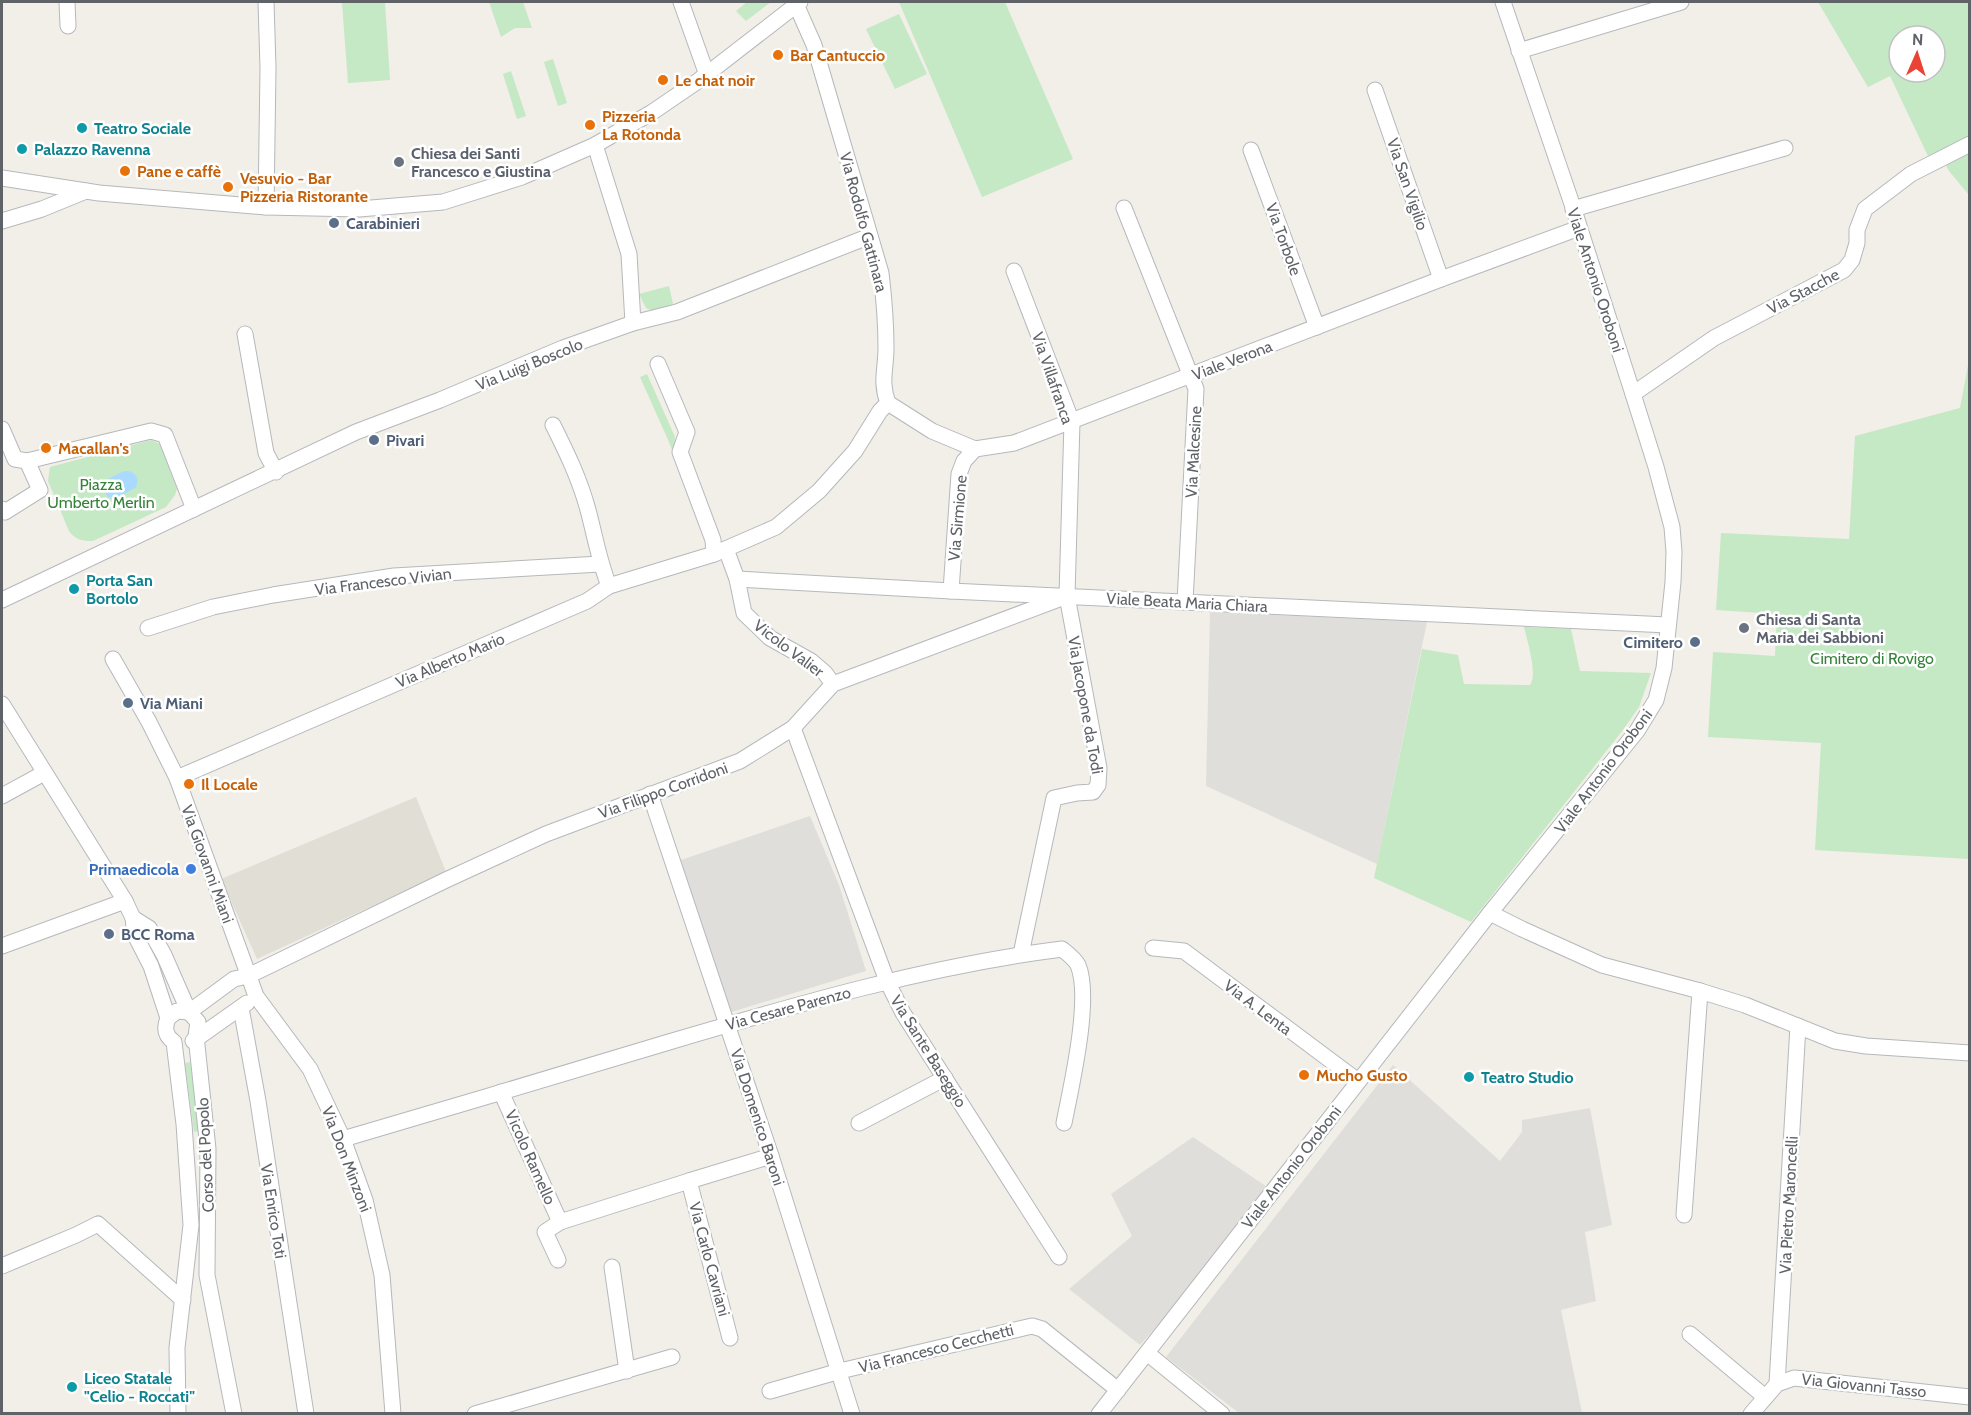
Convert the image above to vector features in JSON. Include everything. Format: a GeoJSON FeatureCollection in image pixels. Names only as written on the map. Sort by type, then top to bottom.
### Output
{"type":"FeatureCollection","features":[{"type":"Feature","properties":{"kind":"street"},"geometry":{"type":"LineString","coordinates":[[67,2],[68,26]]}},
{"type":"Feature","properties":{"kind":"street"},"geometry":{"type":"LineString","coordinates":[[266,2],[268,68],[266,207]]}},
{"type":"Feature","properties":{"kind":"street"},"geometry":{"type":"LineString","coordinates":[[681,2],[707,75]]}},
{"type":"Feature","properties":{"kind":"street","name":"Viale Antonio Oroboni"},"geometry":{"type":"LineString","coordinates":[[1099,1413],[1490,913],[1581,803],[1656,700],[1664,668],[1674,562],[1672,527],[1633,394],[1503,2]]}},
{"type":"Feature","properties":{"kind":"street"},"geometry":{"type":"LineString","coordinates":[[1519,51],[1681,2]]}},
{"type":"Feature","properties":{"kind":"street"},"geometry":{"type":"LineString","coordinates":[[2,178],[87,191],[266,207],[359,209],[443,202],[522,177],[595,145],[651,113],[707,75],[797,3]]}},
{"type":"Feature","properties":{"kind":"street","name":"Via Rodolfo Gattinara"},"geometry":{"type":"LineString","coordinates":[[797,3],[814,45],[881,273],[886,309],[883,390],[888,403]]}},
{"type":"Feature","properties":{"kind":"street","name":"Via San Vigilio"},"geometry":{"type":"LineString","coordinates":[[1376,90],[1441,279]]}},
{"type":"Feature","properties":{"kind":"street","name":"Via Stacche"},"geometry":{"type":"LineString","coordinates":[[1633,394],[1714,339],[1844,270],[1852,260],[1864,209],[1911,174],[1970,144]]}},
{"type":"Feature","properties":{"kind":"street"},"geometry":{"type":"LineString","coordinates":[[595,145],[629,254],[633,323]]}},
{"type":"Feature","properties":{"kind":"street"},"geometry":{"type":"LineString","coordinates":[[1573,209],[1785,148]]}},
{"type":"Feature","properties":{"kind":"street","name":"Via Torbole"},"geometry":{"type":"LineString","coordinates":[[1251,150],[1317,327]]}},
{"type":"Feature","properties":{"kind":"street"},"geometry":{"type":"LineString","coordinates":[[2,221],[42,209],[87,191]]}},
{"type":"Feature","properties":{"kind":"street","name":"Via Malcesine"},"geometry":{"type":"LineString","coordinates":[[1124,208],[1196,389],[1185,602]]}},
{"type":"Feature","properties":{"kind":"street","name":"Viale Verona"},"geometry":{"type":"LineString","coordinates":[[975,449],[1014,443],[1072,422],[1579,228]]}},
{"type":"Feature","properties":{"kind":"street","name":"Via Luigi Boscolo"},"geometry":{"type":"LineString","coordinates":[[194,509],[356,432],[440,400],[563,348],[633,323],[677,312],[870,236]]}},
{"type":"Feature","properties":{"kind":"street","name":"Via Villafranca"},"geometry":{"type":"LineString","coordinates":[[1014,271],[1072,422],[1067,596]]}},
{"type":"Feature","properties":{"kind":"street"},"geometry":{"type":"LineString","coordinates":[[245,334],[266,453],[276,472]]}},
{"type":"Feature","properties":{"kind":"street"},"geometry":{"type":"LineString","coordinates":[[658,364],[687,432],[680,452],[713,540],[737,579]]}},
{"type":"Feature","properties":{"kind":"street"},"geometry":{"type":"LineString","coordinates":[[720,552],[776,527],[819,491],[855,451],[880,411],[888,403],[932,431],[975,449]]}},
{"type":"Feature","properties":{"kind":"street"},"geometry":{"type":"LineString","coordinates":[[554,425],[574,466],[588,511],[600,564],[609,586]]}},
{"type":"Feature","properties":{"kind":"street"},"geometry":{"type":"LineString","coordinates":[[2,429],[15,459],[27,462],[151,431],[165,435],[194,509],[2,600]]}},
{"type":"Feature","properties":{"kind":"street","name":"Via Sirmione"},"geometry":{"type":"LineString","coordinates":[[951,591],[959,474],[964,460],[975,449]]}},
{"type":"Feature","properties":{"kind":"street"},"geometry":{"type":"LineString","coordinates":[[3,511],[40,490],[27,462]]}},
{"type":"Feature","properties":{"kind":"street","name":"Via Alberto Mario"},"geometry":{"type":"LineString","coordinates":[[177,778],[587,601],[609,586],[720,552]]}},
{"type":"Feature","properties":{"kind":"street","name":"Via Francesco Vivian"},"geometry":{"type":"LineString","coordinates":[[148,628],[213,607],[394,576],[600,564]]}},
{"type":"Feature","properties":{"kind":"street","name":"Viale Beata Maria Chiara"},"geometry":{"type":"LineString","coordinates":[[737,579],[1668,624]]}},
{"type":"Feature","properties":{"kind":"street","name":"Vicolo Valier"},"geometry":{"type":"LineString","coordinates":[[737,579],[744,613],[770,638],[811,661],[833,684]]}},
{"type":"Feature","properties":{"kind":"street","name":"Via Filippo Corridoni"},"geometry":{"type":"LineString","coordinates":[[189,1012],[234,979],[248,975],[536,838],[740,761],[793,728],[833,684],[1067,596]]}},
{"type":"Feature","properties":{"kind":"street","name":"Via Jacopone da Todi"},"geometry":{"type":"LineString","coordinates":[[1021,954],[1054,798],[1093,792],[1098,785],[1099,768],[1067,596]]}},
{"type":"Feature","properties":{"kind":"street","name":"Via Giovanni Miani"},"geometry":{"type":"LineString","coordinates":[[113,659],[149,722],[177,778],[256,996]]}},
{"type":"Feature","properties":{"kind":"street","name":"Corso del Popolo"},"geometry":{"type":"LineString","coordinates":[[2,704],[125,901],[132,918],[135,936],[151,966],[168,1018],[167,1034],[174,1042],[184,1124],[191,1225],[177,1348],[178,1413]]}},
{"type":"Feature","properties":{"kind":"street","name":"Via Sante Baseggio"},"geometry":{"type":"LineString","coordinates":[[793,728],[887,981],[903,1013],[1059,1257]]}},
{"type":"Feature","properties":{"kind":"street"},"geometry":{"type":"LineString","coordinates":[[2,796],[44,773]]}},
{"type":"Feature","properties":{"kind":"street","name":"Via Domenico Baroni"},"geometry":{"type":"LineString","coordinates":[[650,794],[771,1156],[852,1413]]}},
{"type":"Feature","properties":{"kind":"street"},"geometry":{"type":"LineString","coordinates":[[2,946],[125,901]]}},
{"type":"Feature","properties":{"kind":"street"},"geometry":{"type":"LineString","coordinates":[[1490,913],[1602,965],[1700,990],[1745,1005],[1835,1041],[1866,1046],[1970,1053]]}},
{"type":"Feature","properties":{"kind":"street","name":"Corso del Popolo"},"geometry":{"type":"LineString","coordinates":[[132,918],[148,928],[164,956],[189,1012],[198,1022],[199,1032],[196,1036],[207,1149],[207,1275],[234,1413]]}},
{"type":"Feature","properties":{"kind":"street","name":"Via A. Lenta"},"geometry":{"type":"LineString","coordinates":[[1153,948],[1184,951],[1358,1081]]}},
{"type":"Feature","properties":{"kind":"street","name":"Via Cesare Parenzo"},"geometry":{"type":"LineString","coordinates":[[343,1139],[727,1025],[887,981],[1021,954],[1062,949],[1078,964],[1084,993],[1076,1059],[1064,1124]]}},
{"type":"Feature","properties":{"kind":"street"},"geometry":{"type":"LineString","coordinates":[[1684,1215],[1700,990]]}},
{"type":"Feature","properties":{"kind":"street"},"geometry":{"type":"LineString","coordinates":[[174,1042],[184,1044],[193,1040],[256,996]]}},
{"type":"Feature","properties":{"kind":"street","name":"Via Don Minzoni"},"geometry":{"type":"LineString","coordinates":[[256,996],[310,1069],[343,1139],[365,1200],[382,1275],[393,1413]]}},
{"type":"Feature","properties":{"kind":"street","name":"Via Enrico Toti"},"geometry":{"type":"LineString","coordinates":[[241,1008],[258,1101],[306,1413]]}},
{"type":"Feature","properties":{"kind":"street"},"geometry":{"type":"LineString","coordinates":[[168,1018],[177,1011],[189,1012]]}},
{"type":"Feature","properties":{"kind":"street","name":"Via Pietro Maroncelli"},"geometry":{"type":"LineString","coordinates":[[1777,1384],[1798,1026]]}},
{"type":"Feature","properties":{"kind":"street"},"geometry":{"type":"LineString","coordinates":[[859,1123],[945,1078]]}},
{"type":"Feature","properties":{"kind":"street","name":"Vicolo Ramello"},"geometry":{"type":"LineString","coordinates":[[501,1092],[560,1222]]}},
{"type":"Feature","properties":{"kind":"street","name":"Via Carlo Cavriani"},"geometry":{"type":"LineString","coordinates":[[560,1222],[771,1156]]}},
{"type":"Feature","properties":{"kind":"street","name":"Via Carlo Cavriani"},"geometry":{"type":"LineString","coordinates":[[689,1181],[730,1338]]}},
{"type":"Feature","properties":{"kind":"street"},"geometry":{"type":"LineString","coordinates":[[558,1260],[545,1232],[560,1222]]}},
{"type":"Feature","properties":{"kind":"street"},"geometry":{"type":"LineString","coordinates":[[2,1266],[98,1224],[183,1300]]}},
{"type":"Feature","properties":{"kind":"street"},"geometry":{"type":"LineString","coordinates":[[612,1267],[627,1371]]}},
{"type":"Feature","properties":{"kind":"street","name":"Via Francesco Cecchetti"},"geometry":{"type":"LineString","coordinates":[[840,1371],[1032,1326],[1042,1329],[1118,1390]]}},
{"type":"Feature","properties":{"kind":"street"},"geometry":{"type":"LineString","coordinates":[[1690,1334],[1765,1397]]}},
{"type":"Feature","properties":{"kind":"street"},"geometry":{"type":"LineString","coordinates":[[1148,1353],[1222,1413]]}},
{"type":"Feature","properties":{"kind":"street"},"geometry":{"type":"LineString","coordinates":[[475,1413],[672,1358]]}},
{"type":"Feature","properties":{"kind":"street"},"geometry":{"type":"LineString","coordinates":[[770,1391],[840,1371]]}},
{"type":"Feature","properties":{"kind":"street","name":"Via Giovanni Tasso"},"geometry":{"type":"LineString","coordinates":[[1751,1413],[1777,1384],[1794,1377],[1970,1397]]}},
{"type":"Feature","properties":{"kind":"shaded area"},"geometry":{"type":"Polygon","coordinates":[[[1210,612],[1427,622],[1377,864],[1206,786],[1210,612]]]}},
{"type":"Feature","properties":{"kind":"shaded area"},"geometry":{"type":"Polygon","coordinates":[[[416,797],[446,872],[257,959],[221,879],[416,797]]]}},
{"type":"Feature","properties":{"kind":"shaded area"},"geometry":{"type":"Polygon","coordinates":[[[810,816],[839,885],[866,971],[728,1013],[675,862],[810,816]]]}},
{"type":"Feature","properties":{"kind":"shaded area"},"geometry":{"type":"Polygon","coordinates":[[[1393,1065],[1500,1161],[1522,1132],[1522,1120],[1590,1108],[1612,1225],[1585,1232],[1596,1301],[1561,1310],[1582,1413],[1239,1413],[1166,1357],[1393,1065]]]}},
{"type":"Feature","properties":{"kind":"shaded area"},"geometry":{"type":"Polygon","coordinates":[[[1193,1137],[1276,1193],[1140,1345],[1069,1289],[1132,1236],[1111,1194],[1193,1137]]]}},
{"type":"Feature","properties":{"kind":"green space"},"geometry":{"type":"Polygon","coordinates":[[[385,2],[390,80],[348,83],[342,3],[385,2]]]}},
{"type":"Feature","properties":{"kind":"green space"},"geometry":{"type":"Polygon","coordinates":[[[489,2],[523,2],[532,28],[515,28],[501,37],[489,2]]]}},
{"type":"Feature","properties":{"kind":"green space"},"geometry":{"type":"Polygon","coordinates":[[[747,2],[771,2],[746,21],[736,11],[747,2]]]}},
{"type":"Feature","properties":{"kind":"green space"},"geometry":{"type":"Polygon","coordinates":[[[899,2],[1005,2],[1073,159],[982,197],[899,2]]]}},
{"type":"Feature","properties":{"kind":"green space"},"geometry":{"type":"Polygon","coordinates":[[[1818,2],[1969,2],[1969,136],[1928,156],[1894,84],[1947,84],[1947,24],[1887,24],[1887,78],[1868,87],[1818,2]]]}},
{"type":"Feature","properties":{"kind":"green space"},"geometry":{"type":"Polygon","coordinates":[[[899,14],[927,74],[895,89],[866,29],[899,14]]]}},
{"type":"Feature","properties":{"kind":"green space"},"geometry":{"type":"Polygon","coordinates":[[[553,59],[567,103],[558,106],[544,62],[553,59]]]}},
{"type":"Feature","properties":{"kind":"green space"},"geometry":{"type":"Polygon","coordinates":[[[511,71],[526,116],[517,119],[503,74],[511,71]]]}},
{"type":"Feature","properties":{"kind":"green space"},"geometry":{"type":"Polygon","coordinates":[[[1969,148],[1969,195],[1949,171],[1944,161],[1969,148]]]}},
{"type":"Feature","properties":{"kind":"green space"},"geometry":{"type":"Polygon","coordinates":[[[669,286],[673,304],[653,311],[646,308],[639,294],[669,286]]]}},
{"type":"Feature","properties":{"kind":"green space","name":"Cimitero di Rovigo"},"geometry":{"type":"Polygon","coordinates":[[[1969,360],[1969,859],[1815,850],[1821,743],[1708,737],[1713,652],[1775,656],[1777,614],[1716,610],[1721,533],[1849,539],[1855,436],[1960,408],[1969,360]]]}},
{"type":"Feature","properties":{"kind":"green space"},"geometry":{"type":"Polygon","coordinates":[[[647,374],[675,437],[674,450],[705,537],[669,442],[640,377],[647,374]]]}},
{"type":"Feature","properties":{"kind":"green space","name":"Piazza Umberto Merlin"},"geometry":{"type":"Polygon","coordinates":[[[151,440],[160,444],[177,489],[166,507],[93,541],[74,536],[69,531],[48,481],[50,467],[151,440]]]}},
{"type":"Feature","properties":{"kind":"green space"},"geometry":{"type":"Polygon","coordinates":[[[1524,627],[1571,629],[1580,671],[1651,673],[1639,707],[1623,730],[1471,922],[1374,878],[1422,649],[1458,655],[1464,684],[1530,685],[1533,673],[1524,627]]]}},
{"type":"Feature","properties":{"kind":"green space"},"geometry":{"type":"Polygon","coordinates":[[[190,1062],[199,1131],[194,1132],[185,1063],[190,1062]]]}},
{"type":"Feature","properties":{"kind":"water"},"geometry":{"type":"Polygon","coordinates":[[[124,471],[136,476],[137,485],[116,498],[108,497],[102,488],[104,481],[124,471]]]}},
{"type":"Feature","properties":{"kind":"place","name":"Bar Cantuccio"},"geometry":{"type":"Point","coordinates":[778,55]}},
{"type":"Feature","properties":{"kind":"place","name":"Le chat noir"},"geometry":{"type":"Point","coordinates":[663,80]}},
{"type":"Feature","properties":{"kind":"place","name":"Pizzeria La Rotonda"},"geometry":{"type":"Point","coordinates":[590,125]}},
{"type":"Feature","properties":{"kind":"place","name":"Teatro Sociale"},"geometry":{"type":"Point","coordinates":[82,128]}},
{"type":"Feature","properties":{"kind":"place","name":"Palazzo Ravenna"},"geometry":{"type":"Point","coordinates":[22,149]}},
{"type":"Feature","properties":{"kind":"place","name":"Chiesa dei Santi Francesco e Giustina"},"geometry":{"type":"Point","coordinates":[399,162]}},
{"type":"Feature","properties":{"kind":"place","name":"Pane e caffè"},"geometry":{"type":"Point","coordinates":[125,171]}},
{"type":"Feature","properties":{"kind":"place","name":"Vesuvio - Bar Pizzeria Ristorante"},"geometry":{"type":"Point","coordinates":[228,187]}},
{"type":"Feature","properties":{"kind":"place","name":"Carabinieri"},"geometry":{"type":"Point","coordinates":[334,223]}},
{"type":"Feature","properties":{"kind":"place","name":"Pivari"},"geometry":{"type":"Point","coordinates":[374,440]}},
{"type":"Feature","properties":{"kind":"place","name":"Macallan's"},"geometry":{"type":"Point","coordinates":[46,448]}},
{"type":"Feature","properties":{"kind":"place","name":"Porta San Bortolo"},"geometry":{"type":"Point","coordinates":[74,589]}},
{"type":"Feature","properties":{"kind":"place","name":"Chiesa di Santa Maria dei Sabbioni"},"geometry":{"type":"Point","coordinates":[1744,628]}},
{"type":"Feature","properties":{"kind":"place","name":"Cimitero"},"geometry":{"type":"Point","coordinates":[1695,642]}},
{"type":"Feature","properties":{"kind":"place","name":"Via Miani"},"geometry":{"type":"Point","coordinates":[128,703]}},
{"type":"Feature","properties":{"kind":"place","name":"Il Locale"},"geometry":{"type":"Point","coordinates":[189,784]}},
{"type":"Feature","properties":{"kind":"place","name":"Primaedicola"},"geometry":{"type":"Point","coordinates":[191,869]}},
{"type":"Feature","properties":{"kind":"place","name":"BCC Roma"},"geometry":{"type":"Point","coordinates":[109,934]}},
{"type":"Feature","properties":{"kind":"place","name":"Mucho Gusto"},"geometry":{"type":"Point","coordinates":[1304,1075]}},
{"type":"Feature","properties":{"kind":"place","name":"Teatro Studio"},"geometry":{"type":"Point","coordinates":[1469,1077]}},
{"type":"Feature","properties":{"kind":"place","name":"Liceo Statale \"Celio - Roccati\""},"geometry":{"type":"Point","coordinates":[72,1387]}}]}
